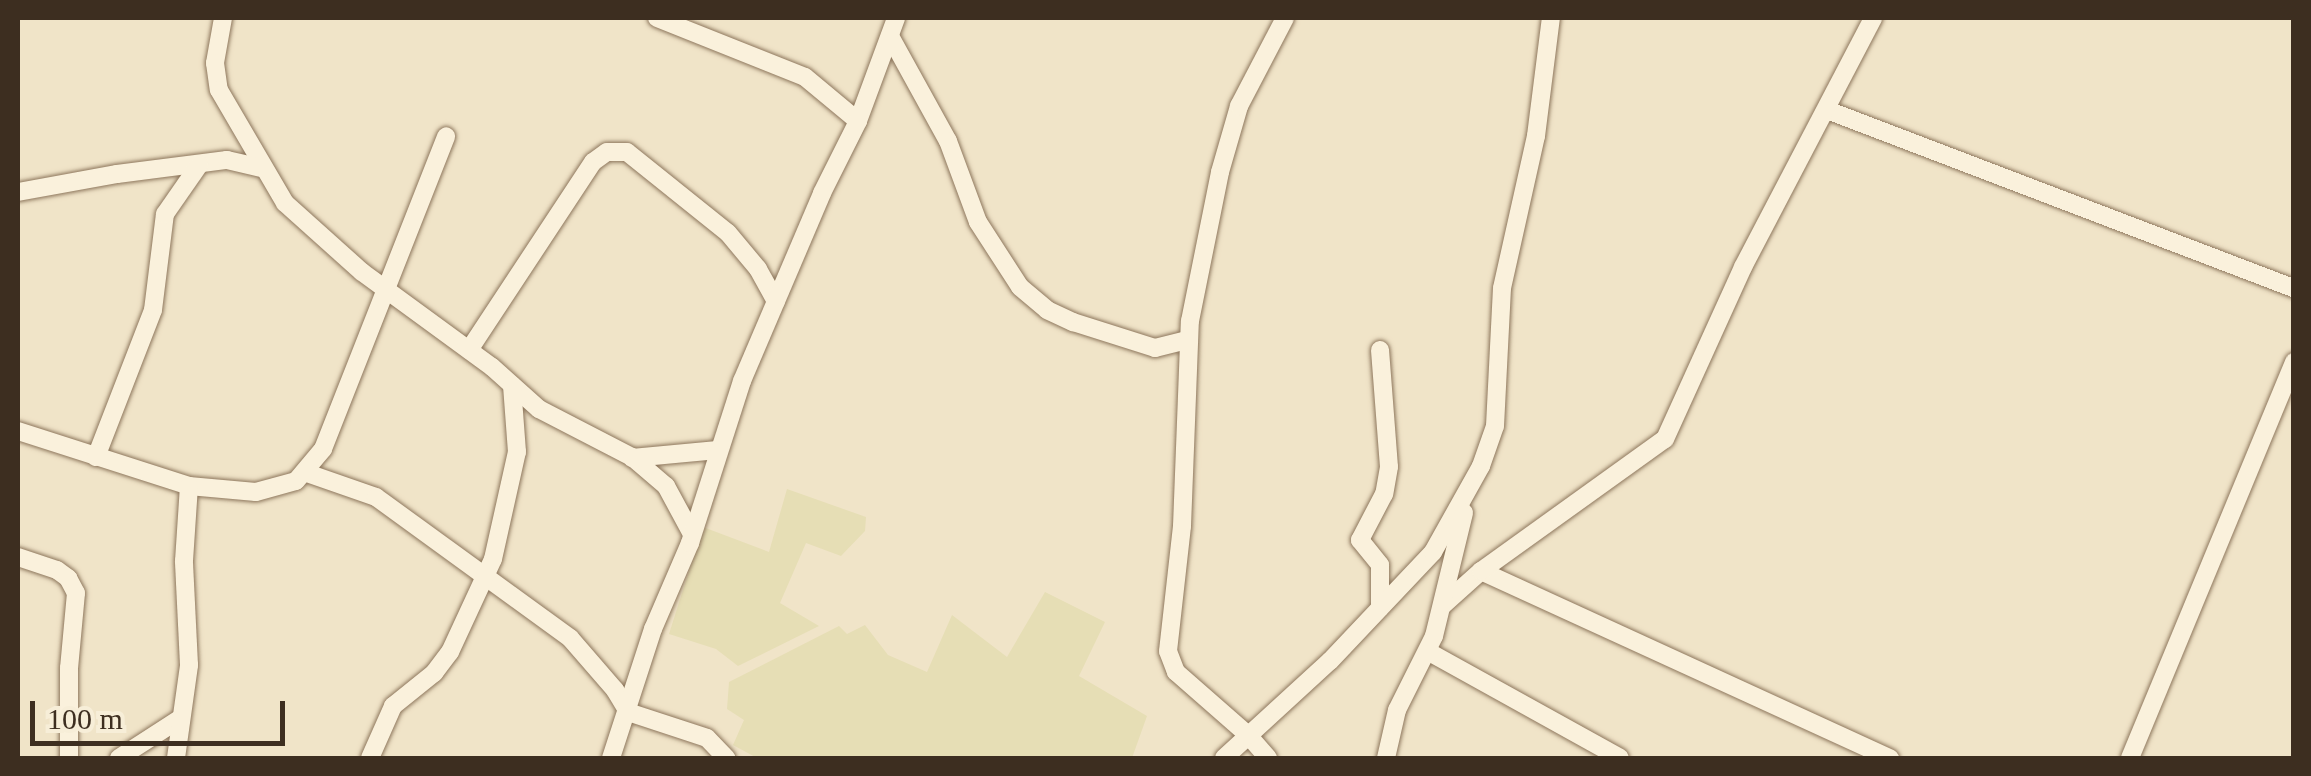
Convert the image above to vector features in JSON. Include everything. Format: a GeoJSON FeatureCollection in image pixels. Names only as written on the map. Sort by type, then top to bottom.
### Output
{"type":"FeatureCollection","features":[{"type":"Feature","properties":{"kind":"street"},"geometry":{"type":"LineString","coordinates":[[222,18],[215,74],[261,168],[284,204],[386,291],[470,350],[540,410],[632,458],[666,486],[692,534]]}},
{"type":"Feature","properties":{"kind":"street"},"geometry":{"type":"LineString","coordinates":[[658,18],[805,77],[858,121]]}},
{"type":"Feature","properties":{"kind":"street"},"geometry":{"type":"LineString","coordinates":[[1268,758],[1248,734],[1188,685],[1176,672],[1168,650],[1182,526],[1188,340],[1230,132],[1250,78],[1286,18]]}},
{"type":"Feature","properties":{"kind":"street"},"geometry":{"type":"LineString","coordinates":[[1224,758],[1433,552],[1470,488],[1495,426],[1502,288],[1536,136],[1551,18]]}},
{"type":"Feature","properties":{"kind":"street"},"geometry":{"type":"LineString","coordinates":[[1442,606],[1481,571],[1665,438],[1742,266],[1828,110],[1873,18]]}},
{"type":"Feature","properties":{"kind":"street"},"geometry":{"type":"LineString","coordinates":[[613,757],[653,629],[692,534],[718,450],[776,301],[858,121],[893,26]]}},
{"type":"Feature","properties":{"kind":"street"},"geometry":{"type":"LineString","coordinates":[[893,26],[948,140],[978,222],[1020,288],[1047,310],[1073,322],[1155,348],[1188,340]]}},
{"type":"Feature","properties":{"kind":"street"},"geometry":{"type":"LineString","coordinates":[[1828,110],[2294,288]]}},
{"type":"Feature","properties":{"kind":"street"},"geometry":{"type":"LineString","coordinates":[[18,431],[190,486],[256,492],[280,487],[307,473],[323,448],[446,136]]}},
{"type":"Feature","properties":{"kind":"street"},"geometry":{"type":"LineString","coordinates":[[470,350],[593,162],[607,152],[627,152],[728,233],[758,269],[776,301]]}},
{"type":"Feature","properties":{"kind":"street"},"geometry":{"type":"LineString","coordinates":[[18,192],[227,160],[261,168]]}},
{"type":"Feature","properties":{"kind":"street"},"geometry":{"type":"LineString","coordinates":[[96,457],[154,310],[166,214],[199,165]]}},
{"type":"Feature","properties":{"kind":"street"},"geometry":{"type":"LineString","coordinates":[[1380,350],[1389,467],[1384,494],[1360,540],[1380,565],[1380,608]]}},
{"type":"Feature","properties":{"kind":"street"},"geometry":{"type":"LineString","coordinates":[[2130,758],[2293,366]]}},
{"type":"Feature","properties":{"kind":"street"},"geometry":{"type":"LineString","coordinates":[[370,758],[393,706],[434,673],[450,652],[498,548],[516,452],[512,384]]}},
{"type":"Feature","properties":{"kind":"street"},"geometry":{"type":"LineString","coordinates":[[632,458],[718,450]]}},
{"type":"Feature","properties":{"kind":"street"},"geometry":{"type":"LineString","coordinates":[[307,473],[376,497],[570,638],[595,664],[628,712],[707,738],[726,758]]}},
{"type":"Feature","properties":{"kind":"street"},"geometry":{"type":"LineString","coordinates":[[176,758],[189,665],[184,561],[190,486]]}},
{"type":"Feature","properties":{"kind":"street"},"geometry":{"type":"LineString","coordinates":[[1386,758],[1397,710],[1428,652],[1470,488]]}},
{"type":"Feature","properties":{"kind":"street"},"geometry":{"type":"LineString","coordinates":[[18,557],[57,570],[68,578],[76,593],[68,758]]}},
{"type":"Feature","properties":{"kind":"street"},"geometry":{"type":"LineString","coordinates":[[1481,571],[1890,758]]}},
{"type":"Feature","properties":{"kind":"street"},"geometry":{"type":"LineString","coordinates":[[1428,652],[1620,758]]}},
{"type":"Feature","properties":{"kind":"street"},"geometry":{"type":"LineString","coordinates":[[120,758],[182,718]]}},
{"type":"Feature","properties":{"kind":"shaded area"},"geometry":{"type":"Polygon","coordinates":[[[787,489],[866,517],[865,531],[841,556],[806,543],[780,603],[819,626],[738,666],[716,649],[669,634],[703,527],[769,552],[787,489]]]}},
{"type":"Feature","properties":{"kind":"shaded area"},"geometry":{"type":"Polygon","coordinates":[[[1045,592],[1105,622],[1079,676],[1147,716],[1132,758],[757,758],[733,745],[744,720],[727,709],[729,682],[839,626],[847,634],[865,625],[888,655],[927,672],[952,615],[1007,657],[1045,592]]]}}]}
